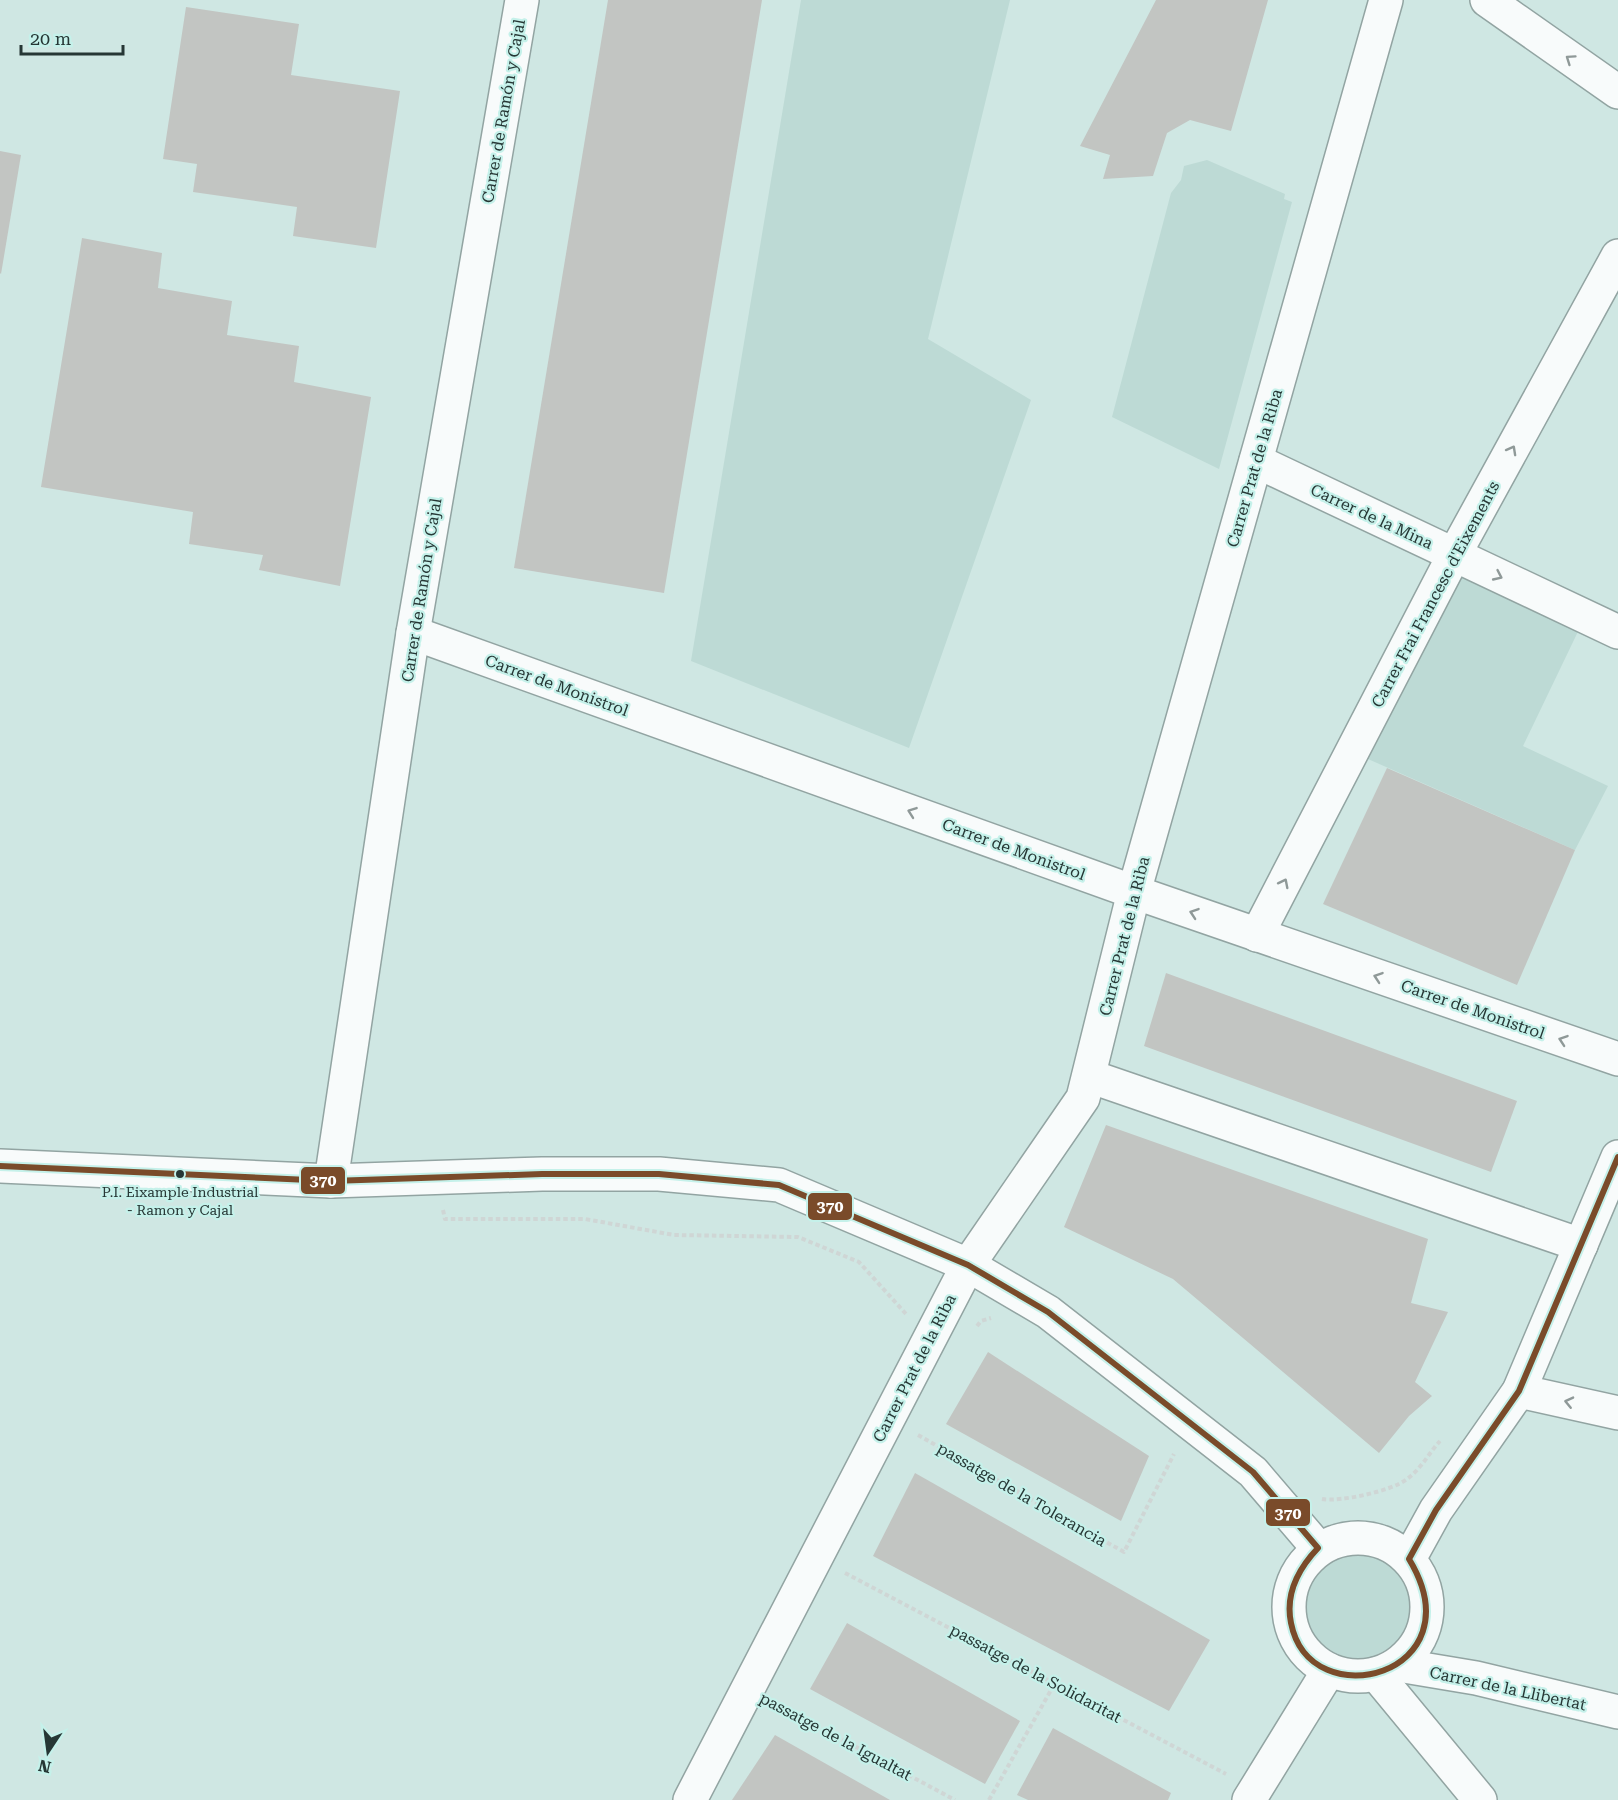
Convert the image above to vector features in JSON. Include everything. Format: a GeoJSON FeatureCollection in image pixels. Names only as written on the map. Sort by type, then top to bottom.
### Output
{"type":"FeatureCollection","features":[{"type":"Feature","properties":{"kind":"street","name":"Carrer de Ramón y Cajal"},"geometry":{"type":"LineString","coordinates":[[331,1181],[413,633],[522,0]]}},
{"type":"Feature","properties":{"kind":"street","name":"Carrer Prat de la Riba"},"geometry":{"type":"LineString","coordinates":[[690,1800],[968,1265],[1083,1098],[1134,892],[1386,0]]}},
{"type":"Feature","properties":{"kind":"street"},"geometry":{"type":"LineString","coordinates":[[1487,0],[1618,92]]}},
{"type":"Feature","properties":{"kind":"street","name":"Carrer Frai Francesc d'Eixements"},"geometry":{"type":"LineString","coordinates":[[1257,935],[1454,555],[1618,256]]}},
{"type":"Feature","properties":{"kind":"street","name":"Carrer de la Mina"},"geometry":{"type":"LineString","coordinates":[[1256,461],[1618,632]]}},
{"type":"Feature","properties":{"kind":"street","name":"Carrer de Monistrol"},"geometry":{"type":"LineString","coordinates":[[413,633],[1134,892],[1618,1059]]}},
{"type":"Feature","properties":{"kind":"street"},"geometry":{"type":"LineString","coordinates":[[1089,1076],[1581,1245]]}},
{"type":"Feature","properties":{"kind":"street"},"geometry":{"type":"LineString","coordinates":[[1409,1559],[1436,1510],[1520,1391],[1618,1157]]}},
{"type":"Feature","properties":{"kind":"street"},"geometry":{"type":"LineString","coordinates":[[0,1166],[331,1181],[542,1174],[659,1174],[779,1185],[968,1265],[1048,1312],[1253,1473],[1318,1548]]}},
{"type":"Feature","properties":{"kind":"street"},"geometry":{"type":"LineString","coordinates":[[1520,1391],[1618,1413]]}},
{"type":"Feature","properties":{"kind":"street"},"geometry":{"type":"LineString","coordinates":[[1364,1538],[1388,1545],[1409,1559],[1422,1579],[1428,1602],[1425,1626],[1415,1648],[1387,1669],[1352,1676],[1329,1670],[1309,1656],[1295,1637],[1288,1614],[1290,1590],[1300,1568],[1318,1548],[1364,1538]]}},
{"type":"Feature","properties":{"kind":"street"},"geometry":{"type":"LineString","coordinates":[[1387,1669],[1480,1800]]}},
{"type":"Feature","properties":{"kind":"street","name":"Carrer de la Llibertat"},"geometry":{"type":"LineString","coordinates":[[1387,1669],[1476,1678],[1618,1712]]}},
{"type":"Feature","properties":{"kind":"street"},"geometry":{"type":"LineString","coordinates":[[1252,1795],[1329,1670]]}},
{"type":"Feature","properties":{"kind":"path"},"geometry":{"type":"LineString","coordinates":[[436,1178],[445,1219],[585,1219],[674,1235],[798,1237],[859,1262],[906,1314]]}},
{"type":"Feature","properties":{"kind":"path","name":"passatge de la Tolerancia"},"geometry":{"type":"LineString","coordinates":[[888,1418],[1124,1552],[1191,1424]]}},
{"type":"Feature","properties":{"kind":"path"},"geometry":{"type":"LineString","coordinates":[[1317,1498],[1327,1500],[1373,1492],[1405,1481],[1417,1470],[1440,1440]]}},
{"type":"Feature","properties":{"kind":"path","name":"passatge de la Solidaritat"},"geometry":{"type":"LineString","coordinates":[[816,1557],[1055,1683],[1252,1795]]}},
{"type":"Feature","properties":{"kind":"path"},"geometry":{"type":"LineString","coordinates":[[989,1800],[1055,1683]]}},
{"type":"Feature","properties":{"kind":"path","name":"passatge de la Igualtat"},"geometry":{"type":"LineString","coordinates":[[748,1688],[956,1800]]}},
{"type":"Feature","properties":{"kind":"green space"},"geometry":{"type":"Polygon","coordinates":[[[801,0],[1010,0],[928,339],[1031,400],[909,748],[691,661],[801,0]]]}},
{"type":"Feature","properties":{"kind":"green space"},"geometry":{"type":"Polygon","coordinates":[[[1207,160],[1285,194],[1284,199],[1292,202],[1219,469],[1112,417],[1171,193],[1181,180],[1184,166],[1207,160]]]}},
{"type":"Feature","properties":{"kind":"green space"},"geometry":{"type":"Polygon","coordinates":[[[1454,555],[1585,617],[1523,746],[1608,786],[1575,850],[1352,752],[1454,555]]]}},
{"type":"Feature","properties":{"kind":"green space"},"geometry":{"type":"Polygon","coordinates":[[[1358,1554],[1378,1558],[1395,1569],[1406,1586],[1410,1606],[1406,1626],[1395,1643],[1378,1654],[1358,1658],[1338,1654],[1321,1643],[1310,1626],[1306,1606],[1310,1586],[1321,1569],[1338,1558],[1358,1554]]]}},
{"type":"Feature","properties":{"kind":"building"},"geometry":{"type":"Polygon","coordinates":[[[608,0],[762,0],[664,593],[514,568],[608,0]]]}},
{"type":"Feature","properties":{"kind":"building"},"geometry":{"type":"Polygon","coordinates":[[[1156,0],[1268,0],[1231,131],[1190,120],[1167,133],[1153,176],[1103,179],[1110,155],[1080,146],[1156,0]]]}},
{"type":"Feature","properties":{"kind":"building"},"geometry":{"type":"Polygon","coordinates":[[[186,7],[299,24],[291,75],[400,91],[376,248],[293,236],[297,207],[193,192],[197,164],[163,159],[186,7]]]}},
{"type":"Feature","properties":{"kind":"building"},"geometry":{"type":"Polygon","coordinates":[[[0,151],[21,155],[1,274],[0,273],[0,151]]]}},
{"type":"Feature","properties":{"kind":"building"},"geometry":{"type":"Polygon","coordinates":[[[82,238],[162,253],[158,288],[232,301],[227,335],[299,346],[294,382],[371,397],[340,586],[259,570],[263,555],[189,544],[193,512],[41,487],[82,238]]]}},
{"type":"Feature","properties":{"kind":"building"},"geometry":{"type":"Polygon","coordinates":[[[1387,768],[1575,850],[1517,985],[1323,904],[1387,768]]]}},
{"type":"Feature","properties":{"kind":"building"},"geometry":{"type":"Polygon","coordinates":[[[1166,973],[1517,1101],[1491,1172],[1144,1046],[1166,973]]]}},
{"type":"Feature","properties":{"kind":"building"},"geometry":{"type":"Polygon","coordinates":[[[1106,1125],[1428,1239],[1411,1303],[1448,1312],[1415,1382],[1432,1396],[1409,1416],[1379,1453],[1173,1279],[1064,1227],[1106,1125]]]}},
{"type":"Feature","properties":{"kind":"building"},"geometry":{"type":"Polygon","coordinates":[[[988,1352],[1149,1456],[1121,1521],[946,1424],[988,1352]]]}},
{"type":"Feature","properties":{"kind":"building"},"geometry":{"type":"Polygon","coordinates":[[[915,1473],[1210,1640],[1169,1711],[873,1556],[915,1473]]]}},
{"type":"Feature","properties":{"kind":"building"},"geometry":{"type":"Polygon","coordinates":[[[847,1623],[1020,1721],[985,1784],[810,1689],[847,1623]]]}},
{"type":"Feature","properties":{"kind":"building"},"geometry":{"type":"Polygon","coordinates":[[[1053,1728],[1171,1793],[1168,1800],[1028,1800],[1017,1795],[1053,1728]]]}},
{"type":"Feature","properties":{"kind":"building"},"geometry":{"type":"Polygon","coordinates":[[[775,1735],[890,1800],[732,1800],[775,1735]]]}},
{"type":"Feature","properties":{"kind":"transit line","name":"370"},"geometry":{"type":"LineString","coordinates":[[0,1166],[331,1181],[542,1174],[659,1174],[779,1185],[968,1265],[1048,1312],[1253,1472],[1318,1548],[1305,1564],[1295,1582],[1290,1602],[1291,1623],[1304,1653],[1327,1670],[1355,1676],[1383,1670],[1407,1656],[1423,1631],[1425,1599],[1409,1559],[1436,1510],[1519,1391],[1618,1157]]}},
{"type":"Feature","properties":{"kind":"place","name":"P.I. Eixample Industrial - Ramon y Cajal"},"geometry":{"type":"Point","coordinates":[180,1174]}}]}
